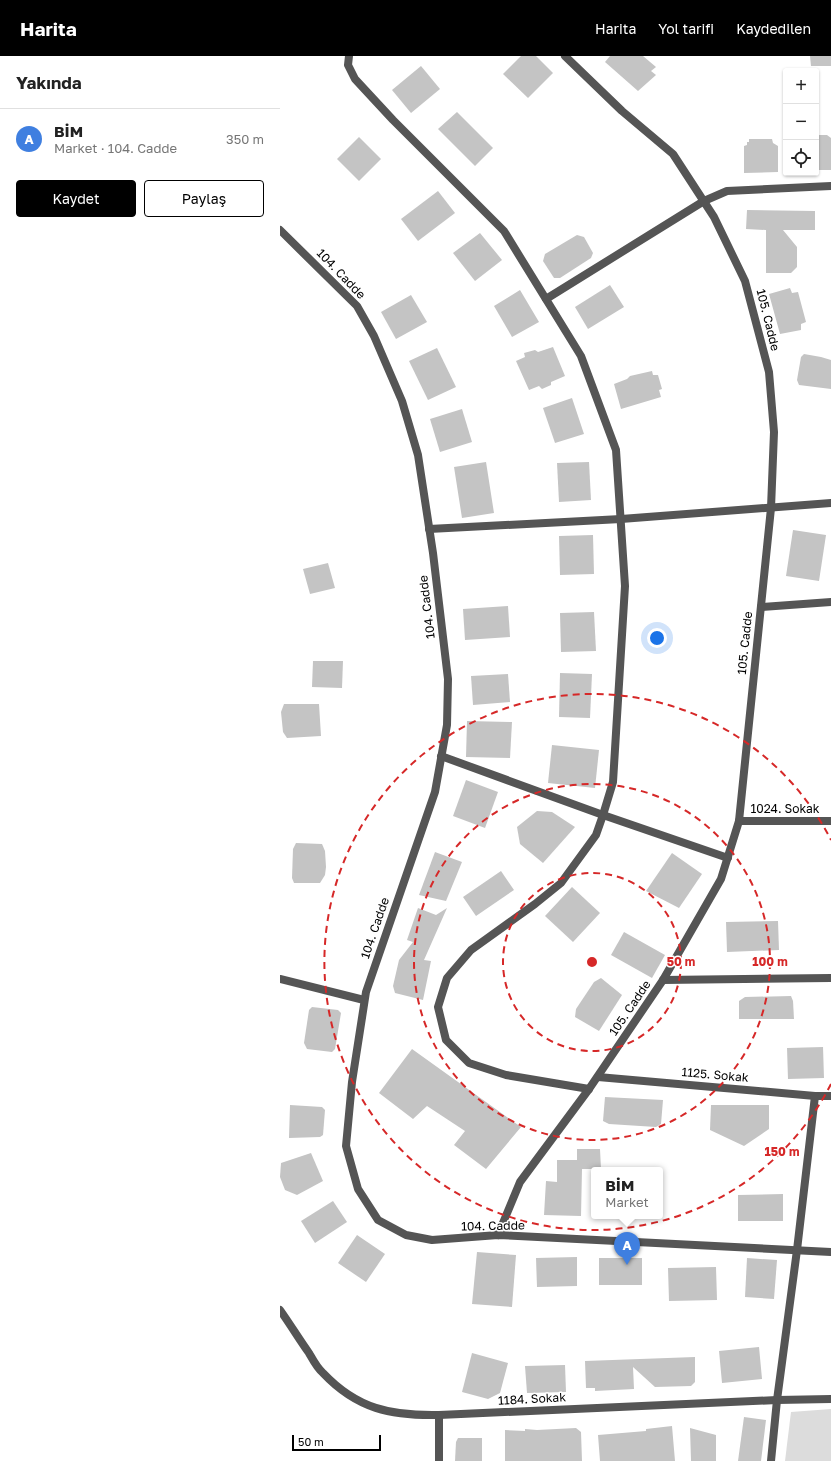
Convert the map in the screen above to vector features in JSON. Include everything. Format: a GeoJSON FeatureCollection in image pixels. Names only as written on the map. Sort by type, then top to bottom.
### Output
{"type":"FeatureCollection","features":[{"type":"Feature","properties":{"kind":"street"},"geometry":{"type":"LineString","coordinates":[[349,56],[348,65],[355,79],[393,120],[504,231],[581,356],[616,450],[625,586],[613,782],[603,815],[596,834],[561,883],[535,904],[471,950],[447,978],[438,1007],[446,1040],[469,1063],[506,1075],[589,1089]]}},
{"type":"Feature","properties":{"kind":"street","name":"105. Cadde"},"geometry":{"type":"LineString","coordinates":[[498,1235],[520,1182],[598,1077],[663,980],[721,879],[739,821],[771,508],[774,432],[769,372],[745,281],[714,217],[673,154],[622,111],[565,56]]}},
{"type":"Feature","properties":{"kind":"street"},"geometry":{"type":"LineString","coordinates":[[546,299],[704,201],[727,191],[831,186]]}},
{"type":"Feature","properties":{"kind":"street","name":"104. Cadde"},"geometry":{"type":"LineString","coordinates":[[280,230],[357,306],[374,336],[402,401],[418,456],[448,679],[447,725],[435,792],[364,1000],[352,1082],[346,1146],[358,1189],[378,1220],[406,1235],[432,1240],[498,1235],[831,1252]]}},
{"type":"Feature","properties":{"kind":"street"},"geometry":{"type":"LineString","coordinates":[[429,529],[621,519],[831,504]]}},
{"type":"Feature","properties":{"kind":"street"},"geometry":{"type":"LineString","coordinates":[[761,607],[831,602]]}},
{"type":"Feature","properties":{"kind":"street"},"geometry":{"type":"LineString","coordinates":[[442,756],[603,815],[728,858]]}},
{"type":"Feature","properties":{"kind":"street","name":"1024. Sokak"},"geometry":{"type":"LineString","coordinates":[[739,821],[831,821]]}},
{"type":"Feature","properties":{"kind":"street"},"geometry":{"type":"LineString","coordinates":[[663,980],[831,978]]}},
{"type":"Feature","properties":{"kind":"street"},"geometry":{"type":"LineString","coordinates":[[280,979],[364,1000]]}},
{"type":"Feature","properties":{"kind":"street","name":"1125. Sokak"},"geometry":{"type":"LineString","coordinates":[[598,1077],[815,1096],[831,1096]]}},
{"type":"Feature","properties":{"kind":"street"},"geometry":{"type":"LineString","coordinates":[[771,1461],[815,1096]]}},
{"type":"Feature","properties":{"kind":"street","name":"1184. Sokak"},"geometry":{"type":"LineString","coordinates":[[280,1310],[322,1372],[340,1389],[360,1402],[383,1411],[418,1416],[831,1399]]}},
{"type":"Feature","properties":{"kind":"street"},"geometry":{"type":"LineString","coordinates":[[439,1415],[439,1461]]}},
{"type":"Feature","properties":{"kind":"shaded area"},"geometry":{"type":"Polygon","coordinates":[[[831,1409],[831,1461],[785,1461],[791,1412],[831,1409]]]}},
{"type":"Feature","properties":{"kind":"building"},"geometry":{"type":"Polygon","coordinates":[[[521,56],[536,56],[553,73],[528,98],[503,74],[521,56]]]}},
{"type":"Feature","properties":{"kind":"building"},"geometry":{"type":"Polygon","coordinates":[[[610,56],[643,56],[656,67],[651,71],[656,75],[638,91],[605,62],[610,56]]]}},
{"type":"Feature","properties":{"kind":"building"},"geometry":{"type":"Polygon","coordinates":[[[810,56],[831,56],[831,66],[811,66],[810,56]]]}},
{"type":"Feature","properties":{"kind":"building"},"geometry":{"type":"Polygon","coordinates":[[[421,66],[440,89],[411,113],[392,90],[421,66]]]}},
{"type":"Feature","properties":{"kind":"building"},"geometry":{"type":"Polygon","coordinates":[[[457,112],[493,148],[475,166],[438,129],[457,112]]]}},
{"type":"Feature","properties":{"kind":"building"},"geometry":{"type":"Polygon","coordinates":[[[819,135],[827,135],[831,138],[831,170],[819,170],[819,135]]]}},
{"type":"Feature","properties":{"kind":"building"},"geometry":{"type":"Polygon","coordinates":[[[359,137],[381,159],[359,181],[337,159],[359,137]]]}},
{"type":"Feature","properties":{"kind":"building"},"geometry":{"type":"Polygon","coordinates":[[[749,139],[772,139],[773,143],[778,146],[778,172],[744,173],[744,146],[747,145],[749,139]]]}},
{"type":"Feature","properties":{"kind":"building"},"geometry":{"type":"Polygon","coordinates":[[[438,191],[455,213],[418,241],[401,219],[438,191]]]}},
{"type":"Feature","properties":{"kind":"building"},"geometry":{"type":"Polygon","coordinates":[[[747,210],[815,211],[815,230],[783,230],[797,247],[797,267],[791,273],[766,273],[766,230],[746,229],[747,210]]]}},
{"type":"Feature","properties":{"kind":"building"},"geometry":{"type":"Polygon","coordinates":[[[480,233],[502,260],[475,281],[453,253],[480,233]]]}},
{"type":"Feature","properties":{"kind":"building"},"geometry":{"type":"Polygon","coordinates":[[[577,235],[584,237],[593,253],[591,258],[560,278],[554,278],[543,261],[545,254],[577,235]]]}},
{"type":"Feature","properties":{"kind":"building"},"geometry":{"type":"Polygon","coordinates":[[[610,285],[624,307],[588,329],[575,307],[610,285]]]}},
{"type":"Feature","properties":{"kind":"building"},"geometry":{"type":"Polygon","coordinates":[[[790,288],[792,293],[798,292],[806,322],[801,324],[801,330],[780,334],[769,294],[790,288]]]}},
{"type":"Feature","properties":{"kind":"building"},"geometry":{"type":"Polygon","coordinates":[[[520,290],[539,322],[512,337],[494,306],[520,290]]]}},
{"type":"Feature","properties":{"kind":"building"},"geometry":{"type":"Polygon","coordinates":[[[411,295],[427,322],[396,339],[381,312],[411,295]]]}},
{"type":"Feature","properties":{"kind":"building"},"geometry":{"type":"Polygon","coordinates":[[[553,347],[565,376],[551,382],[551,385],[542,389],[539,386],[529,390],[516,361],[525,357],[524,353],[535,350],[538,352],[553,347]]]}},
{"type":"Feature","properties":{"kind":"building"},"geometry":{"type":"Polygon","coordinates":[[[437,348],[456,387],[428,400],[409,361],[437,348]]]}},
{"type":"Feature","properties":{"kind":"building"},"geometry":{"type":"Polygon","coordinates":[[[804,354],[831,360],[831,389],[799,385],[797,380],[801,357],[804,354]]]}},
{"type":"Feature","properties":{"kind":"building"},"geometry":{"type":"Polygon","coordinates":[[[652,371],[653,375],[658,375],[662,389],[659,390],[661,397],[621,409],[614,384],[627,379],[630,376],[652,371]]]}},
{"type":"Feature","properties":{"kind":"building"},"geometry":{"type":"Polygon","coordinates":[[[572,398],[584,434],[555,443],[543,408],[572,398]]]}},
{"type":"Feature","properties":{"kind":"building"},"geometry":{"type":"Polygon","coordinates":[[[462,409],[472,442],[440,452],[430,419],[462,409]]]}},
{"type":"Feature","properties":{"kind":"building"},"geometry":{"type":"Polygon","coordinates":[[[486,462],[494,513],[462,518],[454,467],[486,462]]]}},
{"type":"Feature","properties":{"kind":"building"},"geometry":{"type":"Polygon","coordinates":[[[589,462],[591,500],[559,502],[557,463],[589,462]]]}},
{"type":"Feature","properties":{"kind":"building"},"geometry":{"type":"Polygon","coordinates":[[[793,530],[826,535],[819,581],[786,576],[793,530]]]}},
{"type":"Feature","properties":{"kind":"building"},"geometry":{"type":"Polygon","coordinates":[[[593,535],[594,574],[560,575],[559,536],[593,535]]]}},
{"type":"Feature","properties":{"kind":"building"},"geometry":{"type":"Polygon","coordinates":[[[328,563],[335,588],[310,594],[303,569],[328,563]]]}},
{"type":"Feature","properties":{"kind":"building"},"geometry":{"type":"Polygon","coordinates":[[[508,606],[510,637],[465,640],[463,609],[508,606]]]}},
{"type":"Feature","properties":{"kind":"building"},"geometry":{"type":"Polygon","coordinates":[[[594,612],[596,651],[561,652],[560,613],[594,612]]]}},
{"type":"Feature","properties":{"kind":"building"},"geometry":{"type":"Polygon","coordinates":[[[313,661],[343,661],[342,688],[312,687],[313,661]]]}},
{"type":"Feature","properties":{"kind":"building"},"geometry":{"type":"Polygon","coordinates":[[[560,673],[592,674],[590,718],[559,717],[560,673]]]}},
{"type":"Feature","properties":{"kind":"building"},"geometry":{"type":"Polygon","coordinates":[[[508,674],[510,702],[473,705],[471,676],[508,674]]]}},
{"type":"Feature","properties":{"kind":"building"},"geometry":{"type":"Polygon","coordinates":[[[284,704],[319,704],[321,736],[287,738],[283,732],[281,712],[284,704]]]}},
{"type":"Feature","properties":{"kind":"building"},"geometry":{"type":"Polygon","coordinates":[[[467,721],[512,722],[510,758],[466,757],[467,721]]]}},
{"type":"Feature","properties":{"kind":"building"},"geometry":{"type":"Polygon","coordinates":[[[552,745],[599,750],[595,788],[548,783],[552,745]]]}},
{"type":"Feature","properties":{"kind":"building"},"geometry":{"type":"Polygon","coordinates":[[[466,780],[498,792],[485,828],[453,816],[466,780]]]}},
{"type":"Feature","properties":{"kind":"building"},"geometry":{"type":"Polygon","coordinates":[[[537,811],[552,812],[575,827],[543,863],[520,844],[517,827],[537,811]]]}},
{"type":"Feature","properties":{"kind":"building"},"geometry":{"type":"Polygon","coordinates":[[[296,843],[322,844],[325,851],[326,867],[325,875],[320,883],[294,883],[292,878],[293,849],[296,843]]]}},
{"type":"Feature","properties":{"kind":"building"},"geometry":{"type":"Polygon","coordinates":[[[435,852],[462,862],[446,901],[419,895],[435,852]]]}},
{"type":"Feature","properties":{"kind":"building"},"geometry":{"type":"Polygon","coordinates":[[[672,853],[702,874],[679,908],[646,891],[672,853]]]}},
{"type":"Feature","properties":{"kind":"building"},"geometry":{"type":"Polygon","coordinates":[[[501,871],[514,890],[476,916],[463,897],[501,871]]]}},
{"type":"Feature","properties":{"kind":"building"},"geometry":{"type":"Polygon","coordinates":[[[572,887],[600,913],[573,942],[545,916],[572,887]]]}},
{"type":"Feature","properties":{"kind":"building"},"geometry":{"type":"Polygon","coordinates":[[[418,908],[436,915],[447,908],[424,960],[431,961],[423,1000],[395,993],[393,986],[399,960],[413,942],[407,940],[418,908]]]}},
{"type":"Feature","properties":{"kind":"building"},"geometry":{"type":"Polygon","coordinates":[[[778,921],[779,950],[727,952],[726,922],[778,921]]]}},
{"type":"Feature","properties":{"kind":"building"},"geometry":{"type":"Polygon","coordinates":[[[624,932],[665,955],[652,978],[611,955],[624,932]]]}},
{"type":"Feature","properties":{"kind":"building"},"geometry":{"type":"Polygon","coordinates":[[[601,978],[622,995],[599,1031],[575,1017],[576,1009],[594,982],[601,978]]]}},
{"type":"Feature","properties":{"kind":"building"},"geometry":{"type":"Polygon","coordinates":[[[791,996],[793,1001],[794,1019],[739,1019],[739,1001],[745,997],[791,996]]]}},
{"type":"Feature","properties":{"kind":"building"},"geometry":{"type":"Polygon","coordinates":[[[312,1007],[338,1010],[341,1013],[335,1049],[332,1052],[307,1049],[304,1043],[309,1010],[312,1007]]]}},
{"type":"Feature","properties":{"kind":"building"},"geometry":{"type":"Polygon","coordinates":[[[823,1047],[824,1078],[788,1079],[787,1048],[823,1047]]]}},
{"type":"Feature","properties":{"kind":"building"},"geometry":{"type":"Polygon","coordinates":[[[412,1049],[521,1127],[486,1169],[454,1145],[465,1131],[427,1106],[413,1119],[379,1093],[412,1049]]]}},
{"type":"Feature","properties":{"kind":"building"},"geometry":{"type":"Polygon","coordinates":[[[605,1097],[663,1100],[661,1124],[656,1127],[609,1124],[603,1121],[605,1097]]]}},
{"type":"Feature","properties":{"kind":"building"},"geometry":{"type":"Polygon","coordinates":[[[290,1105],[322,1107],[325,1110],[323,1135],[320,1137],[289,1138],[290,1105]]]}},
{"type":"Feature","properties":{"kind":"building"},"geometry":{"type":"Polygon","coordinates":[[[711,1105],[769,1105],[769,1129],[744,1146],[710,1130],[711,1105]]]}},
{"type":"Feature","properties":{"kind":"building"},"geometry":{"type":"Polygon","coordinates":[[[577,1149],[600,1149],[601,1167],[582,1169],[581,1216],[544,1215],[546,1181],[557,1182],[557,1160],[577,1160],[577,1149]]]}},
{"type":"Feature","properties":{"kind":"building"},"geometry":{"type":"Polygon","coordinates":[[[311,1153],[323,1181],[297,1195],[285,1190],[280,1177],[281,1163],[311,1153]]]}},
{"type":"Feature","properties":{"kind":"building"},"geometry":{"type":"Polygon","coordinates":[[[783,1194],[783,1221],[738,1221],[738,1195],[783,1194]]]}},
{"type":"Feature","properties":{"kind":"building"},"geometry":{"type":"Polygon","coordinates":[[[333,1201],[347,1222],[315,1243],[301,1221],[333,1201]]]}},
{"type":"Feature","properties":{"kind":"building"},"geometry":{"type":"Polygon","coordinates":[[[357,1235],[385,1254],[366,1282],[338,1263],[357,1235]]]}},
{"type":"Feature","properties":{"kind":"building"},"geometry":{"type":"Polygon","coordinates":[[[477,1252],[516,1255],[512,1307],[472,1304],[477,1252]]]}},
{"type":"Feature","properties":{"kind":"building"},"geometry":{"type":"Polygon","coordinates":[[[577,1257],[577,1286],[537,1287],[536,1258],[577,1257]]]}},
{"type":"Feature","properties":{"kind":"building"},"geometry":{"type":"Polygon","coordinates":[[[599,1258],[642,1258],[642,1285],[599,1285],[599,1258]]]}},
{"type":"Feature","properties":{"kind":"building"},"geometry":{"type":"Polygon","coordinates":[[[747,1258],[777,1260],[774,1299],[745,1297],[747,1258]]]}},
{"type":"Feature","properties":{"kind":"building"},"geometry":{"type":"Polygon","coordinates":[[[716,1267],[717,1300],[669,1301],[668,1268],[716,1267]]]}},
{"type":"Feature","properties":{"kind":"building"},"geometry":{"type":"Polygon","coordinates":[[[759,1347],[762,1379],[722,1383],[719,1351],[759,1347]]]}},
{"type":"Feature","properties":{"kind":"building"},"geometry":{"type":"Polygon","coordinates":[[[472,1353],[508,1363],[500,1393],[488,1399],[462,1392],[472,1353]]]}},
{"type":"Feature","properties":{"kind":"building"},"geometry":{"type":"Polygon","coordinates":[[[695,1357],[695,1382],[691,1386],[655,1387],[633,1367],[634,1389],[595,1391],[595,1388],[586,1388],[585,1361],[695,1357]]]}},
{"type":"Feature","properties":{"kind":"building"},"geometry":{"type":"Polygon","coordinates":[[[565,1365],[566,1392],[527,1393],[525,1366],[565,1365]]]}},
{"type":"Feature","properties":{"kind":"building"},"geometry":{"type":"Polygon","coordinates":[[[744,1417],[766,1420],[761,1461],[738,1461],[744,1417]]]}},
{"type":"Feature","properties":{"kind":"building"},"geometry":{"type":"Polygon","coordinates":[[[672,1426],[675,1461],[600,1461],[598,1435],[646,1431],[646,1429],[672,1426]]]}},
{"type":"Feature","properties":{"kind":"building"},"geometry":{"type":"Polygon","coordinates":[[[576,1428],[581,1432],[582,1461],[505,1461],[505,1430],[525,1431],[525,1429],[537,1430],[576,1428]]]}},
{"type":"Feature","properties":{"kind":"building"},"geometry":{"type":"Polygon","coordinates":[[[690,1428],[716,1435],[716,1461],[691,1461],[690,1428]]]}},
{"type":"Feature","properties":{"kind":"building"},"geometry":{"type":"Polygon","coordinates":[[[458,1438],[482,1438],[482,1461],[455,1461],[456,1442],[458,1438]]]}},
{"type":"Feature","properties":{"kind":"place","name":"BİM"},"geometry":{"type":"Point","coordinates":[627,1265]}}]}
